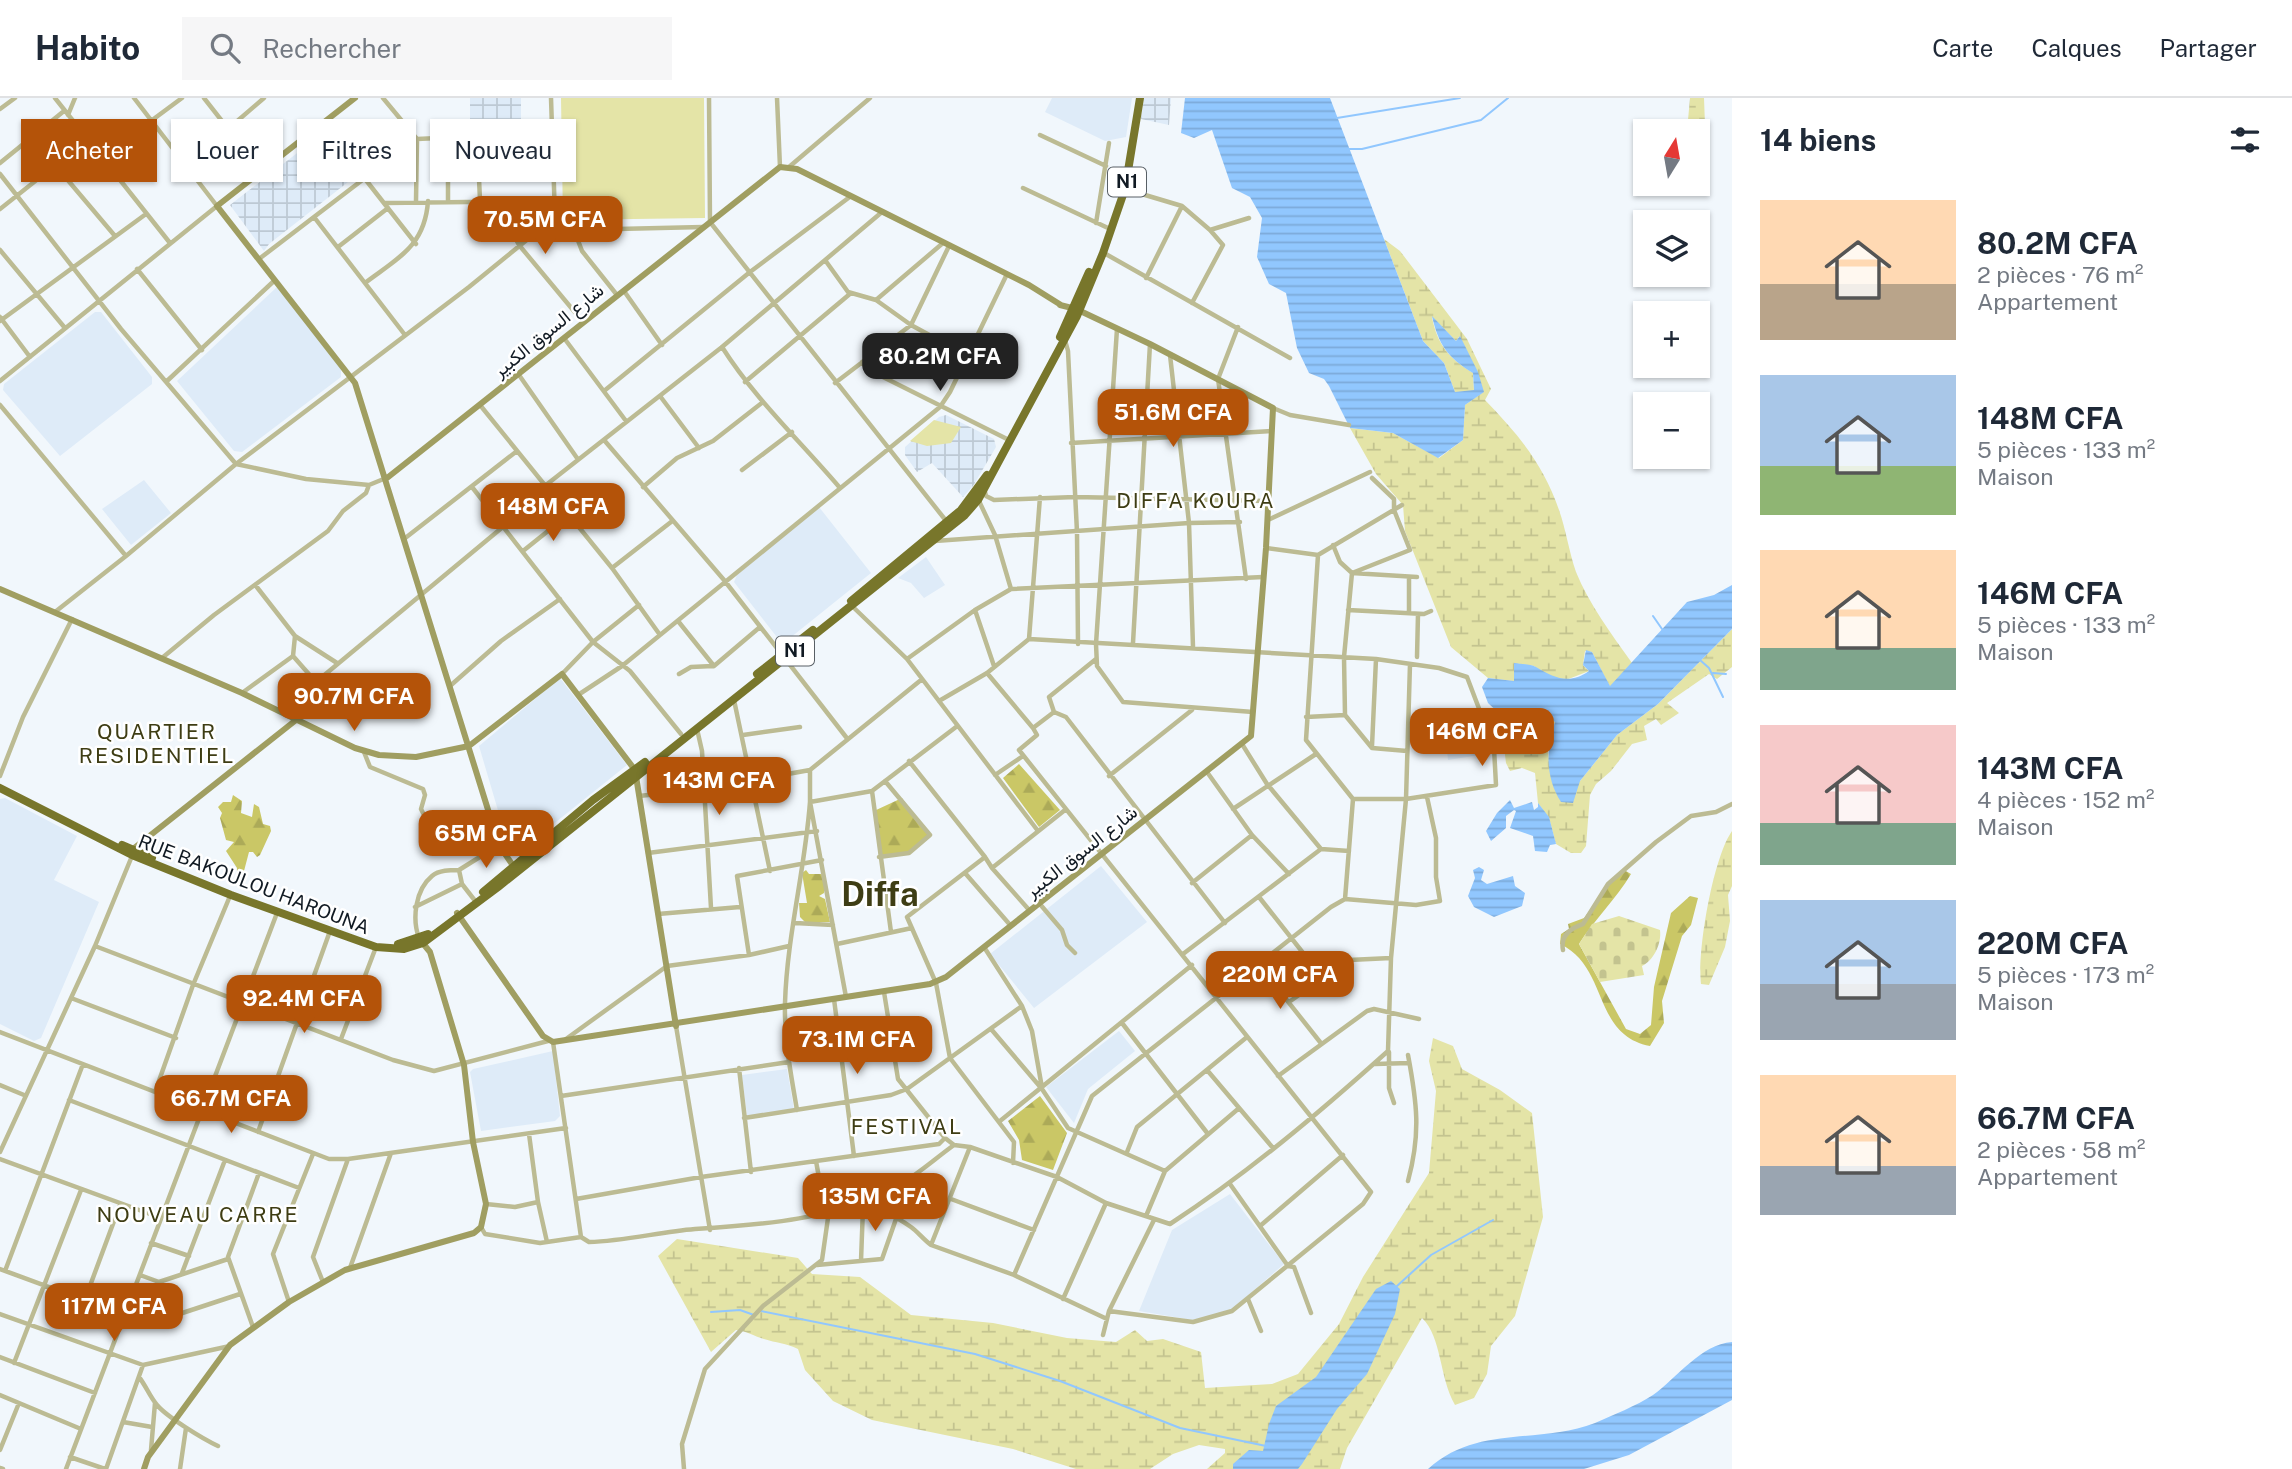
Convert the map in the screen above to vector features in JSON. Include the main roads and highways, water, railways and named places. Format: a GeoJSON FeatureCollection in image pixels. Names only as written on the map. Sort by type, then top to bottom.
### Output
{"type":"FeatureCollection","features":[{"type":"Feature","properties":{"kind":"highway","name":"N1"},"geometry":{"type":"LineString","coordinates":[[851,605],[975,495],[1007,439],[1075,312],[1103,253],[1125,189],[1138,98]]}},
{"type":"Feature","properties":{"kind":"highway","name":"N1"},"geometry":{"type":"LineString","coordinates":[[635,774],[681,734],[934,541],[985,491],[1065,339],[1108,228],[1123,178],[1138,98]]}},
{"type":"Feature","properties":{"kind":"highway","name":"N1"},"geometry":{"type":"LineString","coordinates":[[635,774],[697,729],[783,656]]}},
{"type":"Feature","properties":{"kind":"highway","name":"RUE BAKOULOU HAROUNA"},"geometry":{"type":"LineString","coordinates":[[0,786],[132,852],[231,895],[376,947],[404,949],[421,941],[458,914],[516,869],[593,800],[635,774]]}},
{"type":"Feature","properties":{"kind":"highway","name":"RUE BAKOULOU HAROUNA"},"geometry":{"type":"LineString","coordinates":[[132,852],[377,942],[421,941]]}},
{"type":"Feature","properties":{"kind":"water"},"geometry":{"type":"Polygon","coordinates":[[[1185,98],[1330,98],[1423,341],[1444,363],[1455,392],[1474,390],[1473,373],[1445,349],[1437,335],[1432,316],[1456,341],[1460,336],[1478,372],[1484,392],[1465,405],[1463,440],[1438,458],[1393,433],[1350,428],[1329,386],[1324,379],[1309,373],[1297,348],[1286,293],[1269,284],[1257,257],[1262,218],[1250,197],[1232,188],[1212,130],[1194,138],[1181,133],[1185,98]]]}},
{"type":"Feature","properties":{"kind":"water"},"geometry":{"type":"Polygon","coordinates":[[[1732,585],[1732,629],[1658,704],[1617,735],[1580,781],[1573,803],[1561,802],[1552,783],[1549,763],[1555,722],[1548,717],[1536,726],[1525,727],[1517,718],[1505,719],[1488,703],[1482,687],[1488,678],[1514,681],[1514,663],[1534,666],[1562,678],[1575,678],[1589,671],[1583,665],[1586,650],[1592,652],[1610,686],[1687,602],[1714,595],[1732,585]]]}},
{"type":"Feature","properties":{"kind":"water"},"geometry":{"type":"Polygon","coordinates":[[[1510,800],[1514,808],[1532,802],[1534,810],[1538,803],[1549,817],[1556,844],[1550,845],[1547,852],[1535,851],[1533,836],[1510,828],[1516,811],[1514,810],[1506,816],[1506,828],[1491,841],[1486,831],[1497,813],[1510,800]]]}},
{"type":"Feature","properties":{"kind":"water"},"geometry":{"type":"Polygon","coordinates":[[[1479,867],[1484,870],[1481,880],[1487,884],[1513,876],[1515,886],[1525,893],[1522,906],[1494,917],[1474,907],[1468,896],[1475,878],[1473,870],[1479,867]]]}},
{"type":"Feature","properties":{"kind":"water"},"geometry":{"type":"Polygon","coordinates":[[[1391,1281],[1400,1289],[1395,1314],[1367,1374],[1337,1409],[1298,1469],[1233,1469],[1233,1464],[1249,1450],[1263,1451],[1276,1406],[1316,1377],[1376,1289],[1391,1281]]]}},
{"type":"Feature","properties":{"kind":"water"},"geometry":{"type":"Polygon","coordinates":[[[1732,1342],[1732,1400],[1629,1455],[1584,1469],[1428,1469],[1447,1455],[1488,1440],[1552,1433],[1595,1423],[1653,1395],[1700,1355],[1721,1344],[1732,1342]]]}},
{"type":"Feature","properties":{"kind":"waterway"},"geometry":{"type":"LineString","coordinates":[[1337,118],[1460,98]]}},
{"type":"Feature","properties":{"kind":"waterway"},"geometry":{"type":"LineString","coordinates":[[1347,149],[1362,149],[1481,120],[1508,98]]}},
{"type":"Feature","properties":{"kind":"waterway"},"geometry":{"type":"LineString","coordinates":[[1653,616],[1662,629]]}},
{"type":"Feature","properties":{"kind":"waterway"},"geometry":{"type":"LineString","coordinates":[[1700,660],[1709,668],[1723,697]]}},
{"type":"Feature","properties":{"kind":"waterway"},"geometry":{"type":"LineString","coordinates":[[1713,673],[1726,674]]}},
{"type":"Feature","properties":{"kind":"waterway"},"geometry":{"type":"LineString","coordinates":[[1397,1286],[1431,1255],[1493,1220]]}},
{"type":"Feature","properties":{"kind":"waterway"},"geometry":{"type":"LineString","coordinates":[[711,1312],[740,1310],[754,1315]]}},
{"type":"Feature","properties":{"kind":"waterway"},"geometry":{"type":"LineString","coordinates":[[761,1311],[975,1354],[1060,1381],[1180,1428],[1266,1446]]}},
{"type":"Feature","properties":{"kind":"district","name":"DIFFA KOURA"},"geometry":{"type":"Point","coordinates":[1196,501]}},
{"type":"Feature","properties":{"kind":"district","name":"QUARTIER RESIDENTIEL"},"geometry":{"type":"Point","coordinates":[157,744]}},
{"type":"Feature","properties":{"kind":"district","name":"Diffa"},"geometry":{"type":"Point","coordinates":[880,894]}},
{"type":"Feature","properties":{"kind":"district","name":"FESTIVAL"},"geometry":{"type":"Point","coordinates":[907,1127]}},
{"type":"Feature","properties":{"kind":"district","name":"NOUVEAU CARRE"},"geometry":{"type":"Point","coordinates":[198,1215]}}]}
